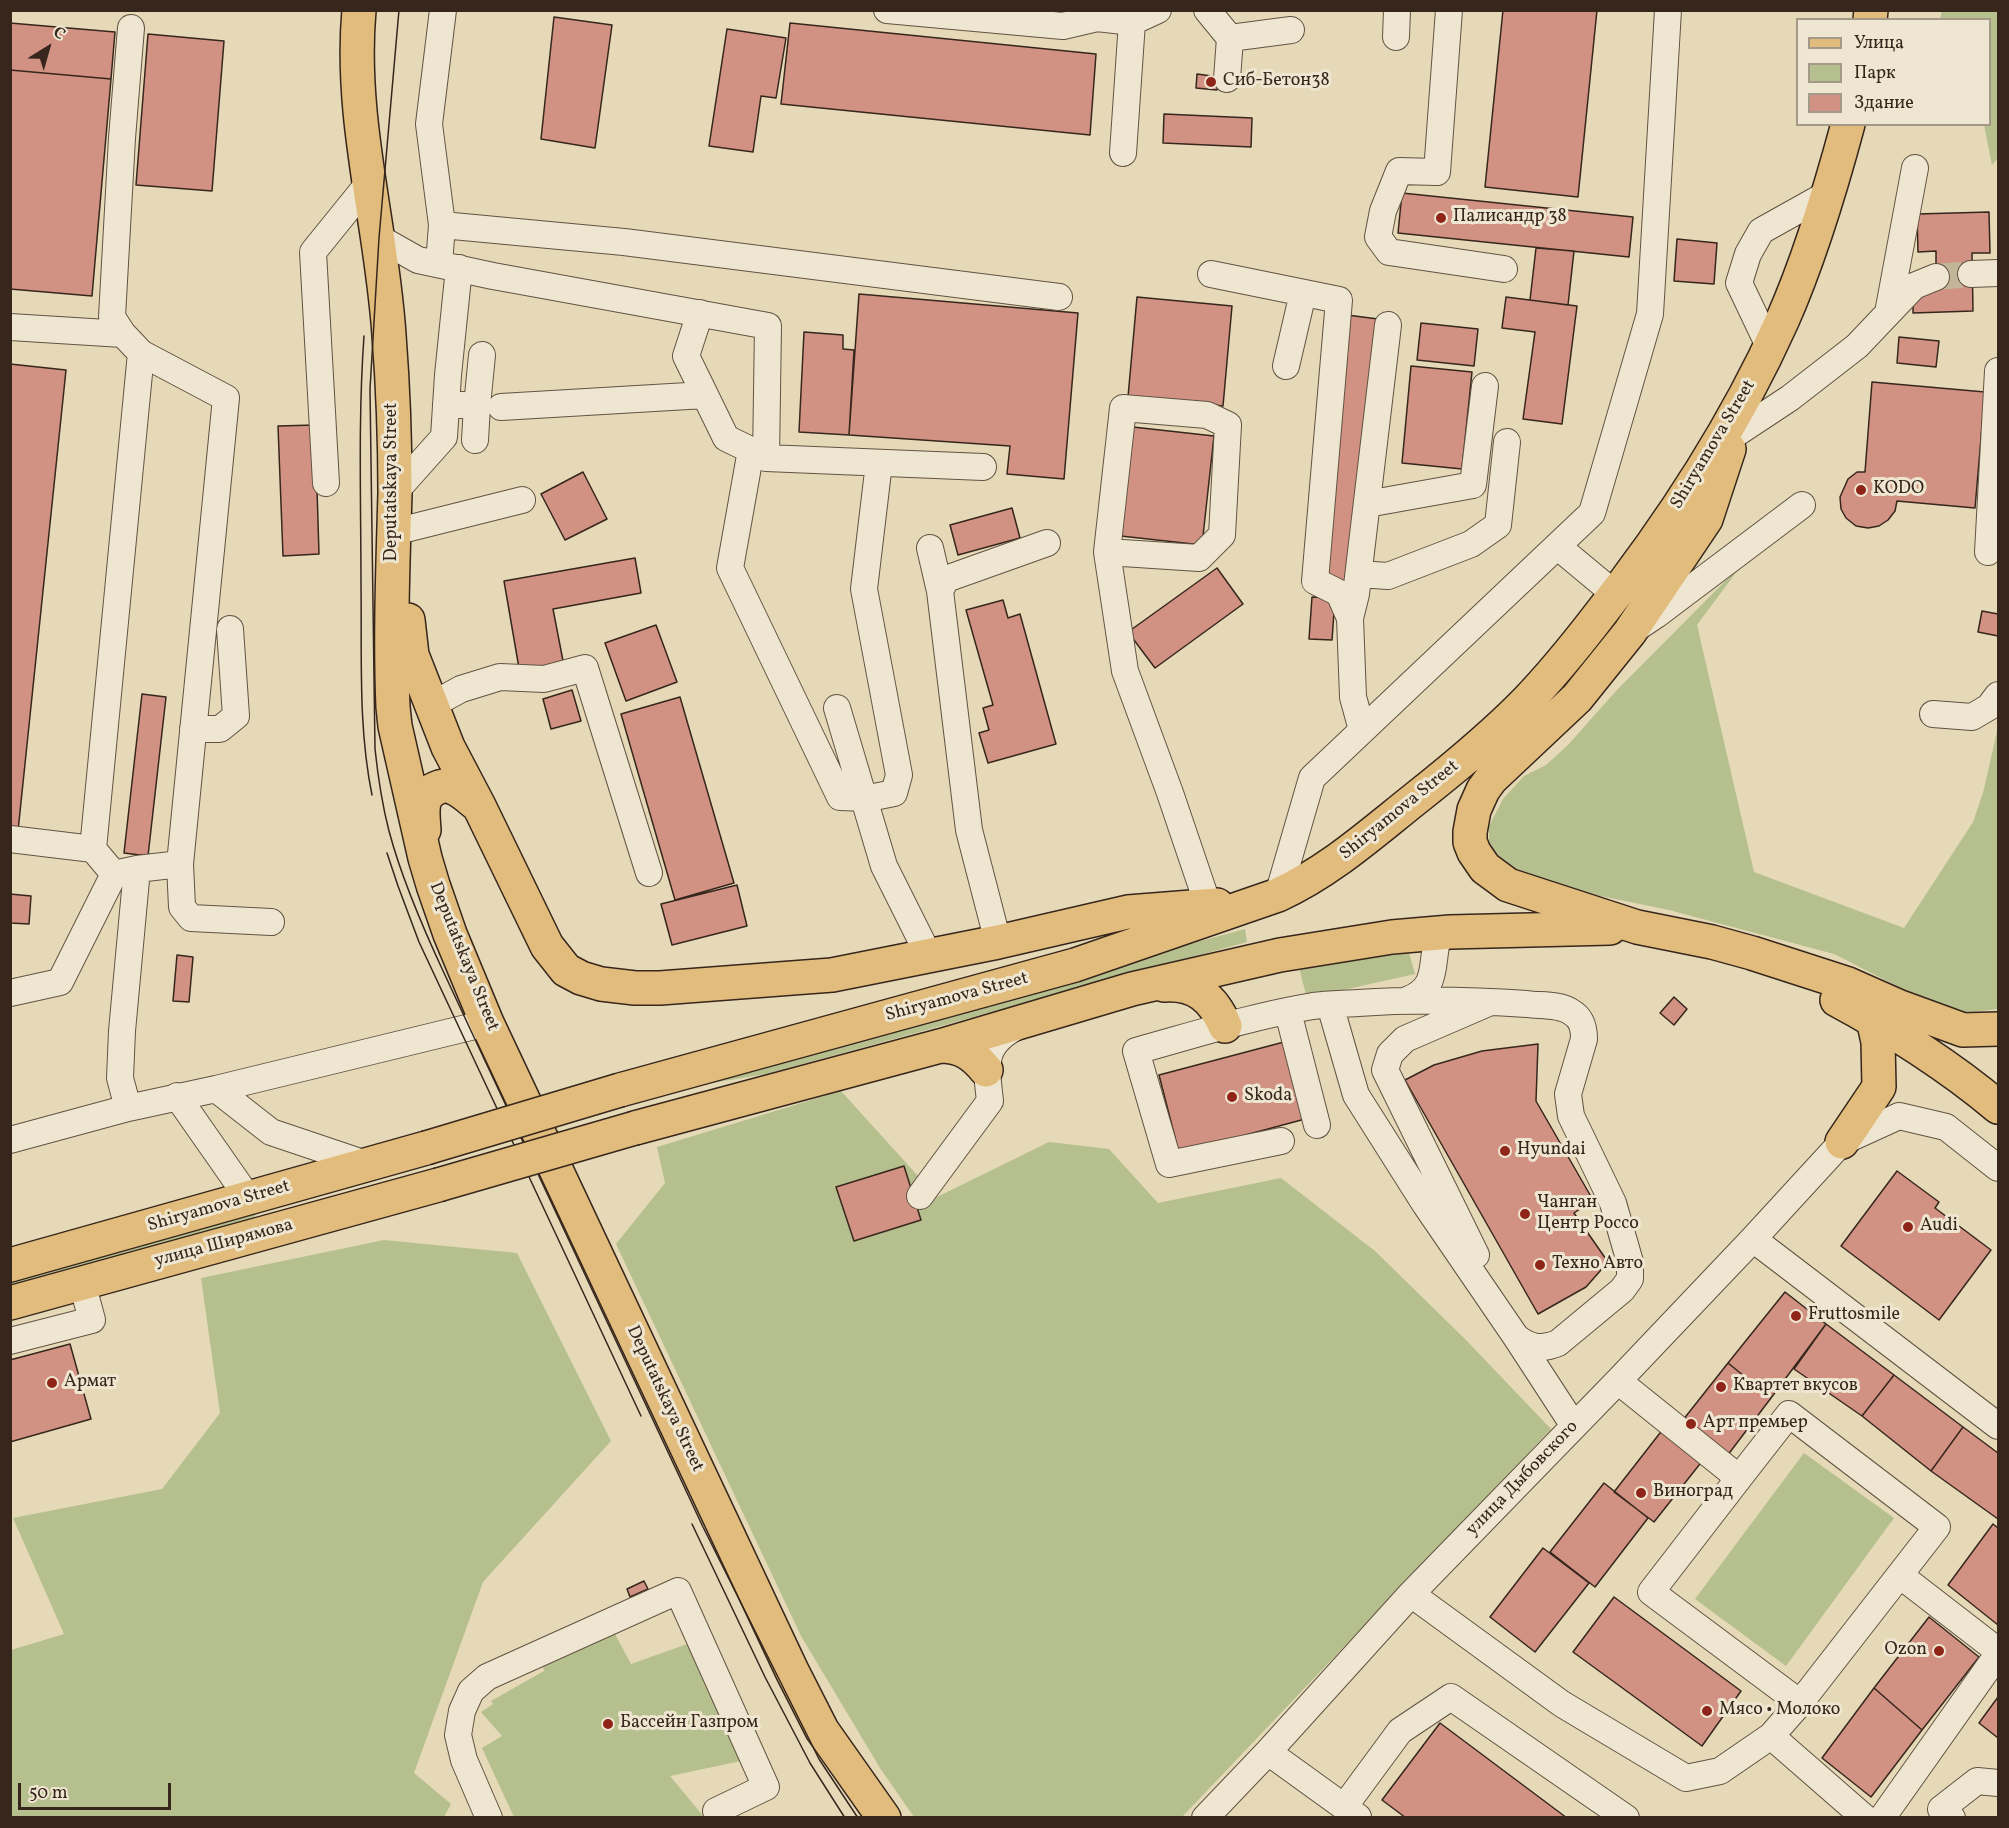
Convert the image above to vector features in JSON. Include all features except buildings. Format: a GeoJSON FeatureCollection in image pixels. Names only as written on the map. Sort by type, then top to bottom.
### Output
{"type":"FeatureCollection","features":[{"type":"Feature","properties":{"kind":"main road","name":"Deputatskaya Street"},"geometry":{"type":"LineString","coordinates":[[359,10],[356,37],[362,137],[368,184],[379,238],[389,333],[395,516],[393,706],[395,726],[425,858],[450,934],[487,1023],[792,1671],[822,1730],[884,1818]]}},
{"type":"Feature","properties":{"kind":"main road","name":"Shiryamova Street"},"geometry":{"type":"LineString","coordinates":[[10,1265],[369,1165],[620,1090],[1075,965],[1305,883],[1324,871],[1474,751],[1527,701],[1616,595],[1668,522],[1710,455],[1770,346],[1810,250],[1847,126]]}},
{"type":"Feature","properties":{"kind":"main road"},"geometry":{"type":"LineString","coordinates":[[1752,382],[1706,519],[1630,632],[1577,698],[1491,779],[1478,800],[1470,832],[1470,842],[1479,861],[1491,874],[1508,885],[1637,927],[1752,952],[1848,984],[1951,1027],[1973,1031],[1998,1029]]}},
{"type":"Feature","properties":{"kind":"main road"},"geometry":{"type":"LineString","coordinates":[[395,516],[412,655],[448,747],[542,938],[566,970],[581,978],[601,984],[635,988],[688,987],[832,975],[998,942],[1128,912],[1265,899]]}},
{"type":"Feature","properties":{"kind":"main road"},"geometry":{"type":"LineString","coordinates":[[425,858],[423,803],[428,793],[438,787],[446,786],[479,806]]}},
{"type":"Feature","properties":{"kind":"main road"},"geometry":{"type":"LineString","coordinates":[[1132,990],[1280,955],[1392,937],[1450,932],[1637,927]]}},
{"type":"Feature","properties":{"kind":"main road"},"geometry":{"type":"LineString","coordinates":[[1752,952],[1873,1019],[1998,1107]]}},
{"type":"Feature","properties":{"kind":"main road"},"geometry":{"type":"LineString","coordinates":[[1132,990],[1166,984],[1190,986],[1219,1010],[1225,1026]]}},
{"type":"Feature","properties":{"kind":"main road","name":"улица Ширямова"},"geometry":{"type":"LineString","coordinates":[[10,1303],[635,1128],[940,1046],[1132,990]]}},
{"type":"Feature","properties":{"kind":"main road"},"geometry":{"type":"LineString","coordinates":[[1842,1142],[1879,1087],[1878,1042],[1873,1019]]}},
{"type":"Feature","properties":{"kind":"main road"},"geometry":{"type":"LineString","coordinates":[[940,1046],[951,1046],[970,1053],[986,1070]]}},
{"type":"Feature","properties":{"kind":"main road"},"geometry":{"type":"LineString","coordinates":[[294,1186],[304,1222]]}},
{"type":"Feature","properties":{"kind":"street"},"geometry":{"type":"LineString","coordinates":[[395,516],[444,437],[449,266],[429,124],[443,10]]}},
{"type":"Feature","properties":{"kind":"street"},"geometry":{"type":"LineString","coordinates":[[887,10],[1063,26],[1098,14],[1148,14],[1124,153]]}},
{"type":"Feature","properties":{"kind":"street"},"geometry":{"type":"LineString","coordinates":[[1207,10],[1230,38],[1227,79]]}},
{"type":"Feature","properties":{"kind":"street"},"geometry":{"type":"LineString","coordinates":[[1396,37],[1397,10]]}},
{"type":"Feature","properties":{"kind":"street"},"geometry":{"type":"LineString","coordinates":[[1449,10],[1437,172],[1399,171],[1383,211],[1378,237],[1389,252],[1504,269]]}},
{"type":"Feature","properties":{"kind":"street"},"geometry":{"type":"LineString","coordinates":[[1265,899],[1312,777],[1592,513],[1650,314],[1668,10]]}},
{"type":"Feature","properties":{"kind":"street"},"geometry":{"type":"LineString","coordinates":[[131,28],[112,317],[123,334],[141,353],[226,398],[180,864],[182,907],[191,918],[271,922]]}},
{"type":"Feature","properties":{"kind":"street"},"geometry":{"type":"LineString","coordinates":[[1230,38],[1291,30]]}},
{"type":"Feature","properties":{"kind":"street"},"geometry":{"type":"LineString","coordinates":[[1888,312],[1915,168]]}},
{"type":"Feature","properties":{"kind":"street"},"geometry":{"type":"LineString","coordinates":[[326,483],[313,252],[368,184]]}},
{"type":"Feature","properties":{"kind":"street"},"geometry":{"type":"LineString","coordinates":[[1770,346],[1739,283],[1748,254],[1761,231],[1829,192]]}},
{"type":"Feature","properties":{"kind":"street"},"geometry":{"type":"LineString","coordinates":[[442,225],[624,242],[1059,297]]}},
{"type":"Feature","properties":{"kind":"street"},"geometry":{"type":"LineString","coordinates":[[379,238],[418,260],[768,326],[759,454],[730,568],[840,797],[864,798],[894,793],[899,774],[864,589],[879,462]]}},
{"type":"Feature","properties":{"kind":"street"},"geometry":{"type":"LineString","coordinates":[[1971,273],[1998,273]]}},
{"type":"Feature","properties":{"kind":"street"},"geometry":{"type":"LineString","coordinates":[[1211,274],[1339,300],[1315,581],[1339,593],[1350,618]]}},
{"type":"Feature","properties":{"kind":"street"},"geometry":{"type":"LineString","coordinates":[[1734,435],[1833,366],[1857,346],[1914,286],[1936,277]]}},
{"type":"Feature","properties":{"kind":"street"},"geometry":{"type":"LineString","coordinates":[[1286,366],[1303,293]]}},
{"type":"Feature","properties":{"kind":"street"},"geometry":{"type":"LineString","coordinates":[[700,313],[686,356],[726,438],[759,454],[983,467]]}},
{"type":"Feature","properties":{"kind":"street"},"geometry":{"type":"LineString","coordinates":[[1362,730],[1353,697],[1350,618],[1359,574],[1388,325]]}},
{"type":"Feature","properties":{"kind":"street"},"geometry":{"type":"LineString","coordinates":[[10,327],[123,334]]}},
{"type":"Feature","properties":{"kind":"street"},"geometry":{"type":"LineString","coordinates":[[93,849],[141,353]]}},
{"type":"Feature","properties":{"kind":"street"},"geometry":{"type":"LineString","coordinates":[[475,440],[489,406],[482,355]]}},
{"type":"Feature","properties":{"kind":"street"},"geometry":{"type":"LineString","coordinates":[[1988,552],[1998,371]]}},
{"type":"Feature","properties":{"kind":"street"},"geometry":{"type":"LineString","coordinates":[[1367,504],[1473,485],[1485,386]]}},
{"type":"Feature","properties":{"kind":"street"},"geometry":{"type":"LineString","coordinates":[[446,404],[489,406],[705,395]]}},
{"type":"Feature","properties":{"kind":"street"},"geometry":{"type":"LineString","coordinates":[[1107,552],[1199,558],[1222,535],[1228,425],[1207,416],[1123,408],[1107,552],[1125,671],[1208,905]]}},
{"type":"Feature","properties":{"kind":"street"},"geometry":{"type":"LineString","coordinates":[[1359,574],[1388,576],[1471,544],[1498,525],[1507,442]]}},
{"type":"Feature","properties":{"kind":"street"},"geometry":{"type":"LineString","coordinates":[[395,516],[522,500]]}},
{"type":"Feature","properties":{"kind":"street"},"geometry":{"type":"LineString","coordinates":[[1630,632],[1802,505]]}},
{"type":"Feature","properties":{"kind":"street"},"geometry":{"type":"LineString","coordinates":[[940,591],[946,579],[1047,543]]}},
{"type":"Feature","properties":{"kind":"street"},"geometry":{"type":"LineString","coordinates":[[1557,546],[1616,595]]}},
{"type":"Feature","properties":{"kind":"street"},"geometry":{"type":"LineString","coordinates":[[930,548],[940,591],[969,830],[998,942]]}},
{"type":"Feature","properties":{"kind":"street"},"geometry":{"type":"LineString","coordinates":[[193,729],[220,729],[236,716],[230,629]]}},
{"type":"Feature","properties":{"kind":"street"},"geometry":{"type":"LineString","coordinates":[[432,705],[461,689],[500,677],[544,679],[585,668],[649,873]]}},
{"type":"Feature","properties":{"kind":"street"},"geometry":{"type":"LineString","coordinates":[[1933,714],[1972,717],[1989,707],[1998,694]]}},
{"type":"Feature","properties":{"kind":"street"},"geometry":{"type":"LineString","coordinates":[[837,708],[884,866],[929,956]]}},
{"type":"Feature","properties":{"kind":"street"},"geometry":{"type":"LineString","coordinates":[[10,839],[93,849],[126,872],[180,864]]}},
{"type":"Feature","properties":{"kind":"street"},"geometry":{"type":"LineString","coordinates":[[10,993],[60,982],[126,872]]}},
{"type":"Feature","properties":{"kind":"street"},"geometry":{"type":"LineString","coordinates":[[126,872],[120,1078],[128,1108]]}},
{"type":"Feature","properties":{"kind":"street"},"geometry":{"type":"LineString","coordinates":[[1407,1000],[1419,994],[1427,986],[1434,970],[1438,938],[1450,932]]}},
{"type":"Feature","properties":{"kind":"street"},"geometry":{"type":"LineString","coordinates":[[1281,1141],[1169,1164],[1136,1051],[1225,1026],[1330,1005],[1407,1000],[1492,1001],[1560,1008],[1571,1012],[1581,1021],[1584,1030],[1584,1039],[1568,1094],[1571,1116],[1612,1203],[1632,1271],[1630,1279],[1622,1290],[1558,1342],[1548,1347],[1538,1348],[1526,1345],[1516,1337]]}},
{"type":"Feature","properties":{"kind":"street"},"geometry":{"type":"LineString","coordinates":[[1492,1001],[1405,1039],[1390,1054],[1385,1070],[1482,1268],[1497,1311]]}},
{"type":"Feature","properties":{"kind":"street"},"geometry":{"type":"LineString","coordinates":[[1330,1005],[1356,1095],[1419,1195],[1574,1426]]}},
{"type":"Feature","properties":{"kind":"street"},"geometry":{"type":"LineString","coordinates":[[1288,1012],[1317,1125]]}},
{"type":"Feature","properties":{"kind":"street"},"geometry":{"type":"LineString","coordinates":[[920,1196],[990,1101],[986,1070],[996,1040],[1027,1021]]}},
{"type":"Feature","properties":{"kind":"street"},"geometry":{"type":"LineString","coordinates":[[10,1140],[128,1108],[487,1023]]}},
{"type":"Feature","properties":{"kind":"street"},"geometry":{"type":"LineString","coordinates":[[216,1089],[271,1132],[369,1165]]}},
{"type":"Feature","properties":{"kind":"street"},"geometry":{"type":"LineString","coordinates":[[177,1096],[249,1199]]}},
{"type":"Feature","properties":{"kind":"street"},"geometry":{"type":"LineString","coordinates":[[1842,1142],[1899,1116],[1946,1127],[1998,1168]]}},
{"type":"Feature","properties":{"kind":"street","name":"улица Дыбовского"},"geometry":{"type":"LineString","coordinates":[[1205,1818],[1411,1594],[1618,1381],[1842,1142]]}},
{"type":"Feature","properties":{"kind":"street"},"geometry":{"type":"LineString","coordinates":[[1753,1239],[1998,1426]]}},
{"type":"Feature","properties":{"kind":"street"},"geometry":{"type":"LineString","coordinates":[[10,1341],[92,1320],[82,1283]]}},
{"type":"Feature","properties":{"kind":"street"},"geometry":{"type":"LineString","coordinates":[[1618,1381],[1739,1478]]}},
{"type":"Feature","properties":{"kind":"street"},"geometry":{"type":"LineString","coordinates":[[1411,1594],[1562,1704],[1686,1778],[1720,1771],[1771,1736],[1800,1703],[1938,1527],[1789,1414],[1651,1592],[1800,1703]]}},
{"type":"Feature","properties":{"kind":"street"},"geometry":{"type":"LineString","coordinates":[[1882,1818],[1998,1653],[1901,1576]]}},
{"type":"Feature","properties":{"kind":"street"},"geometry":{"type":"LineString","coordinates":[[489,1818],[464,1760],[458,1735],[462,1711],[471,1691],[487,1677],[678,1591],[766,1787],[716,1811]]}},
{"type":"Feature","properties":{"kind":"street"},"geometry":{"type":"LineString","coordinates":[[1268,1752],[1351,1812],[1400,1731],[1451,1697],[1626,1818]]}},
{"type":"Feature","properties":{"kind":"street"},"geometry":{"type":"LineString","coordinates":[[1771,1736],[1865,1818]]}},
{"type":"Feature","properties":{"kind":"street"},"geometry":{"type":"LineString","coordinates":[[1942,1815],[1977,1781],[1998,1783]]}},
{"type":"Feature","properties":{"kind":"green space"},"geometry":{"type":"Polygon","coordinates":[[[1942,10],[1998,11],[1998,158],[1992,165],[1984,126],[1991,126],[1991,18],[1940,18],[1942,10]]]}},
{"type":"Feature","properties":{"kind":"green space"},"geometry":{"type":"Polygon","coordinates":[[[1743,563],[1697,625],[1754,872],[1904,928],[1973,822],[1983,793],[1998,727],[1998,1009],[1966,1013],[1928,1002],[1834,954],[1669,910],[1522,880],[1496,859],[1489,843],[1489,826],[1503,799],[1524,776],[1546,765],[1568,745],[1616,691],[1743,563]]]}},
{"type":"Feature","properties":{"kind":"green space"},"geometry":{"type":"Polygon","coordinates":[[[1245,929],[1247,942],[766,1074],[682,1088],[759,1061],[1245,929]]]}},
{"type":"Feature","properties":{"kind":"green space"},"geometry":{"type":"Polygon","coordinates":[[[1408,949],[1415,974],[1307,998],[1298,964],[1408,949]]]}},
{"type":"Feature","properties":{"kind":"green space"},"geometry":{"type":"Polygon","coordinates":[[[841,1091],[937,1197],[1049,1142],[1109,1149],[1158,1203],[1281,1178],[1375,1251],[1465,1339],[1551,1429],[1182,1817],[914,1817],[880,1768],[801,1636],[616,1244],[665,1183],[657,1147],[841,1091]]]}},
{"type":"Feature","properties":{"kind":"green space"},"geometry":{"type":"Polygon","coordinates":[[[259,1212],[248,1222],[11,1289],[11,1273],[259,1212]]]}},
{"type":"Feature","properties":{"kind":"green space"},"geometry":{"type":"Polygon","coordinates":[[[384,1240],[517,1253],[611,1441],[483,1582],[414,1773],[451,1804],[444,1817],[11,1817],[11,1650],[64,1634],[13,1518],[162,1489],[220,1413],[201,1278],[384,1240]]]}},
{"type":"Feature","properties":{"kind":"green space"},"geometry":{"type":"Polygon","coordinates":[[[1804,1453],[1894,1518],[1786,1666],[1695,1599],[1804,1453]]]}},
{"type":"Feature","properties":{"kind":"green space","name":"Бассейн Газпром"},"geometry":{"type":"Polygon","coordinates":[[[614,1632],[631,1664],[690,1643],[741,1761],[670,1776],[704,1817],[514,1817],[482,1748],[502,1736],[481,1712],[493,1704],[491,1701],[544,1671],[543,1667],[565,1651],[570,1655],[614,1632]]]}},
{"type":"Feature","properties":{"kind":"tunnel"},"geometry":{"type":"LineString","coordinates":[[1936,277],[1971,274]]}},
{"type":"Feature","properties":{"kind":"tram line"},"geometry":{"type":"LineString","coordinates":[[399,10],[379,238],[370,389],[375,749],[380,790],[389,831],[407,886],[436,956],[703,1527],[819,1759],[858,1818]]}},
{"type":"Feature","properties":{"kind":"tram line"},"geometry":{"type":"LineString","coordinates":[[364,336],[360,430],[362,691],[365,743],[372,795]]}},
{"type":"Feature","properties":{"kind":"tram line"},"geometry":{"type":"LineString","coordinates":[[387,853],[419,942],[641,1416]]}},
{"type":"Feature","properties":{"kind":"tram line"},"geometry":{"type":"LineString","coordinates":[[692,1524],[765,1677],[810,1763],[845,1818]]}},
{"type":"Feature","properties":{"kind":"place","name":"Сиб-Бетон38"},"geometry":{"type":"Point","coordinates":[1211,82]}},
{"type":"Feature","properties":{"kind":"place","name":"Палисандр 38"},"geometry":{"type":"Point","coordinates":[1441,218]}},
{"type":"Feature","properties":{"kind":"place","name":"KODO"},"geometry":{"type":"Point","coordinates":[1861,490]}},
{"type":"Feature","properties":{"kind":"place","name":"Skoda"},"geometry":{"type":"Point","coordinates":[1232,1097]}},
{"type":"Feature","properties":{"kind":"place","name":"Hyundai"},"geometry":{"type":"Point","coordinates":[1505,1151]}},
{"type":"Feature","properties":{"kind":"place","name":"Чанган Центр Россо"},"geometry":{"type":"Point","coordinates":[1525,1214]}},
{"type":"Feature","properties":{"kind":"place","name":"Audi"},"geometry":{"type":"Point","coordinates":[1908,1227]}},
{"type":"Feature","properties":{"kind":"place","name":"Техно Авто"},"geometry":{"type":"Point","coordinates":[1540,1265]}},
{"type":"Feature","properties":{"kind":"place","name":"Fruttosmile"},"geometry":{"type":"Point","coordinates":[1796,1316]}},
{"type":"Feature","properties":{"kind":"place","name":"Армат"},"geometry":{"type":"Point","coordinates":[52,1383]}},
{"type":"Feature","properties":{"kind":"place","name":"Квартет вкусов"},"geometry":{"type":"Point","coordinates":[1721,1387]}},
{"type":"Feature","properties":{"kind":"place","name":"Арт премьер"},"geometry":{"type":"Point","coordinates":[1691,1424]}},
{"type":"Feature","properties":{"kind":"place","name":"Виноград"},"geometry":{"type":"Point","coordinates":[1641,1493]}},
{"type":"Feature","properties":{"kind":"place","name":"Ozon"},"geometry":{"type":"Point","coordinates":[1939,1651]}},
{"type":"Feature","properties":{"kind":"place","name":"Мясо • Молоко"},"geometry":{"type":"Point","coordinates":[1707,1711]}},
{"type":"Feature","properties":{"kind":"place","name":"Бассейн Газпром"},"geometry":{"type":"Point","coordinates":[608,1724]}}]}
